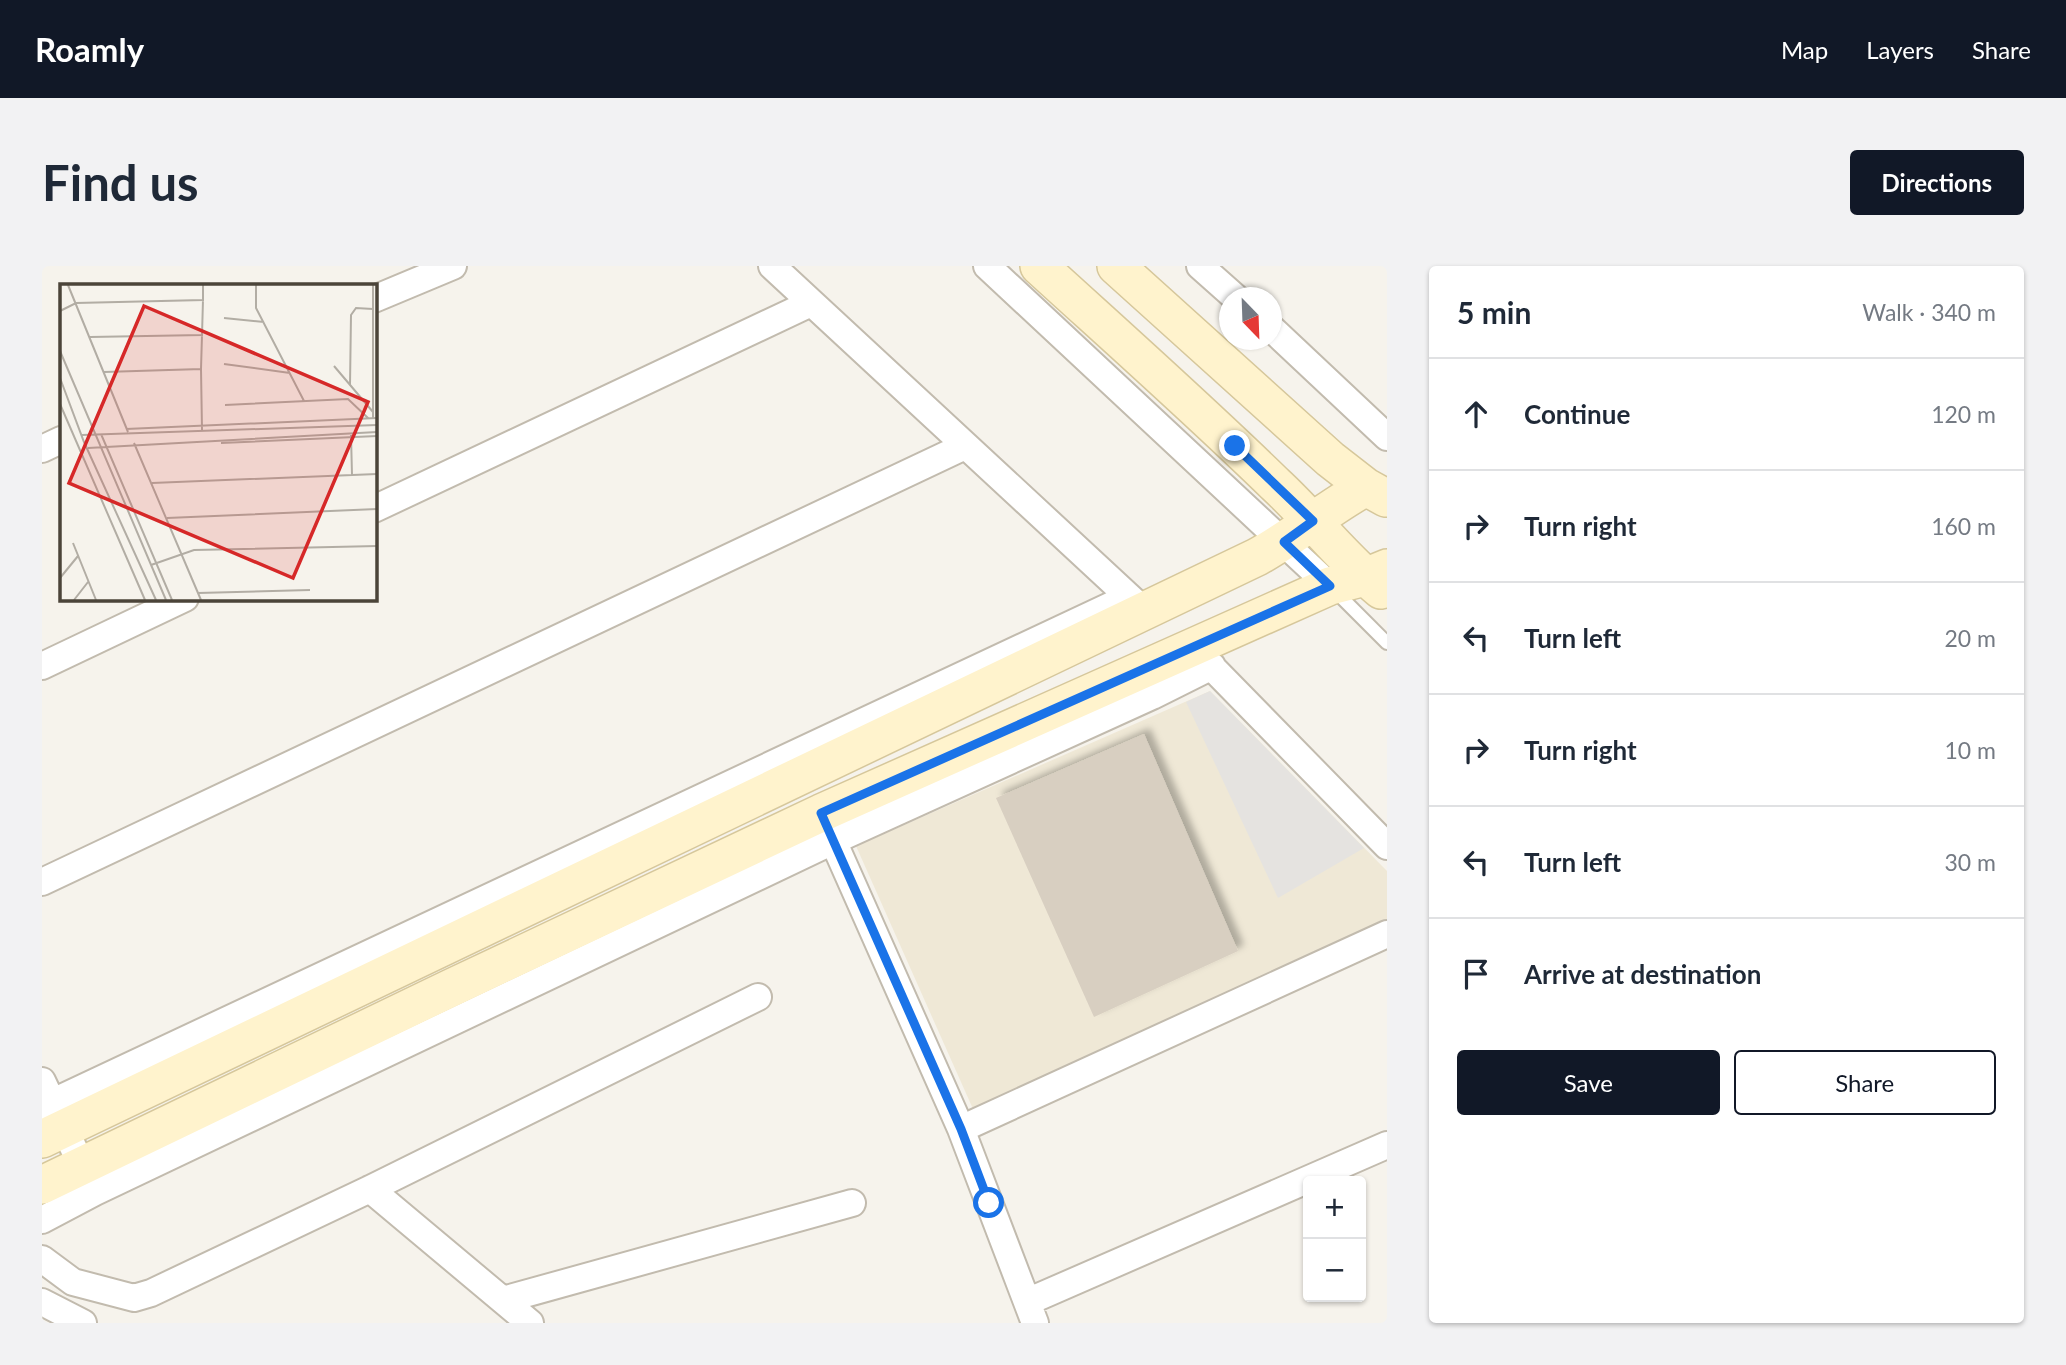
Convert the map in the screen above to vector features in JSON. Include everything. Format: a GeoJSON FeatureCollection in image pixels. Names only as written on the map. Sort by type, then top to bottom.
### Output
{"type":"FeatureCollection","features":[{"type":"Feature","properties":{"kind":"street"},"geometry":{"type":"LineString","coordinates":[[376,298],[453,266]]}},
{"type":"Feature","properties":{"kind":"street"},"geometry":{"type":"LineString","coordinates":[[772,266],[1136,603]]}},
{"type":"Feature","properties":{"kind":"street"},"geometry":{"type":"LineString","coordinates":[[986,266],[1330,586]]}},
{"type":"Feature","properties":{"kind":"street"},"geometry":{"type":"LineString","coordinates":[[1039,266],[1380,580]]}},
{"type":"Feature","properties":{"kind":"street"},"geometry":{"type":"LineString","coordinates":[[1116,266],[1330,459],[1377,493]]}},
{"type":"Feature","properties":{"kind":"street"},"geometry":{"type":"LineString","coordinates":[[1200,266],[1224,287]]}},
{"type":"Feature","properties":{"kind":"street"},"geometry":{"type":"LineString","coordinates":[[376,508],[811,303]]}},
{"type":"Feature","properties":{"kind":"street"},"geometry":{"type":"LineString","coordinates":[[1282,337],[1387,437]]}},
{"type":"Feature","properties":{"kind":"street"},"geometry":{"type":"LineString","coordinates":[[42,449],[60,440]]}},
{"type":"Feature","properties":{"kind":"street"},"geometry":{"type":"LineString","coordinates":[[42,882],[965,446]]}},
{"type":"Feature","properties":{"kind":"street"},"geometry":{"type":"LineString","coordinates":[[88,1179],[48,1112],[1136,603],[1284,542],[1313,521],[1377,493]]}},
{"type":"Feature","properties":{"kind":"street"},"geometry":{"type":"LineString","coordinates":[[42,1220],[88,1179],[827,827],[1202,656],[1330,586],[1380,580]]}},
{"type":"Feature","properties":{"kind":"street"},"geometry":{"type":"LineString","coordinates":[[42,666],[181,600]]}},
{"type":"Feature","properties":{"kind":"street"},"geometry":{"type":"LineString","coordinates":[[1202,656],[1387,846]]}},
{"type":"Feature","properties":{"kind":"street"},"geometry":{"type":"LineString","coordinates":[[827,827],[961,1129],[1031,1313],[1387,1145]]}},
{"type":"Feature","properties":{"kind":"street"},"geometry":{"type":"LineString","coordinates":[[961,1129],[1387,934]]}},
{"type":"Feature","properties":{"kind":"street"},"geometry":{"type":"LineString","coordinates":[[42,1259],[73,1282],[134,1298],[151,1293],[370,1189],[758,997]]}},
{"type":"Feature","properties":{"kind":"street"},"geometry":{"type":"LineString","coordinates":[[42,1185],[88,1179]]}},
{"type":"Feature","properties":{"kind":"street"},"geometry":{"type":"LineString","coordinates":[[370,1189],[530,1323]]}},
{"type":"Feature","properties":{"kind":"street"},"geometry":{"type":"LineString","coordinates":[[502,1300],[852,1203]]}},
{"type":"Feature","properties":{"kind":"street"},"geometry":{"type":"LineString","coordinates":[[42,1302],[83,1323]]}},
{"type":"Feature","properties":{"kind":"lane"},"geometry":{"type":"LineString","coordinates":[[1330,586],[1387,643]]}},
{"type":"Feature","properties":{"kind":"shaded area"},"geometry":{"type":"Polygon","coordinates":[[[1210,691],[1387,871],[1387,920],[973,1109],[856,846],[1210,691]]]}},
{"type":"Feature","properties":{"kind":"shaded area"},"geometry":{"type":"Polygon","coordinates":[[[1210,691],[1364,848],[1278,898],[1186,702],[1210,691]]]}},
{"type":"Feature","properties":{"kind":"building"},"geometry":{"type":"Polygon","coordinates":[[[1144,734],[1238,951],[1094,1017],[996,798],[1144,734]]]}},
{"type":"Feature","properties":{"kind":"route"},"geometry":{"type":"LineString","coordinates":[[989,1203],[961,1129],[821,813],[1330,586],[1284,542],[1313,521],[1235,446]]}}]}
